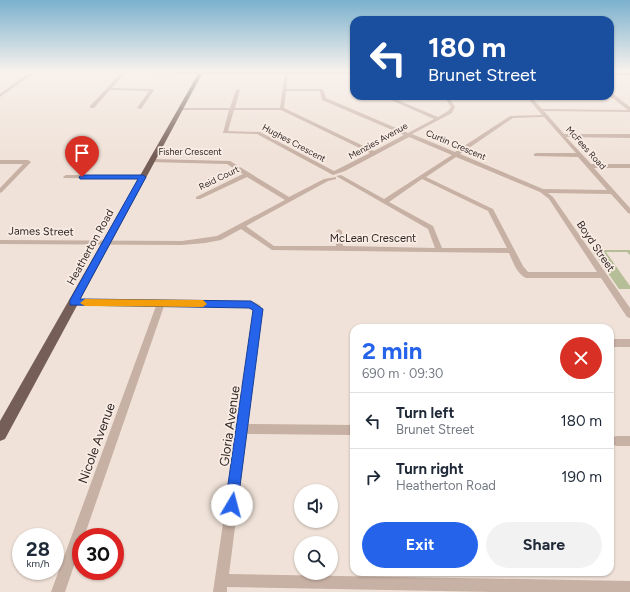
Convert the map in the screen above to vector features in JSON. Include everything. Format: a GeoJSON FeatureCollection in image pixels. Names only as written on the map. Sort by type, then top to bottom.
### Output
{"type":"FeatureCollection","features":[{"type":"Feature","properties":{"kind":"main road","name":"Heatherton Road"},"geometry":{"type":"LineString","coordinates":[[0,434],[187,100]]}},
{"type":"Feature","properties":{"kind":"street"},"geometry":{"type":"LineString","coordinates":[[92,107],[99,100]]}},
{"type":"Feature","properties":{"kind":"street"},"geometry":{"type":"LineString","coordinates":[[139,108],[145,100]]}},
{"type":"Feature","properties":{"kind":"street","name":"Hughes Crescent"},"geometry":{"type":"LineString","coordinates":[[235,100],[225,132],[258,133],[384,202],[431,228],[439,250]]}},
{"type":"Feature","properties":{"kind":"street"},"geometry":{"type":"LineString","coordinates":[[282,109],[283,100]]}},
{"type":"Feature","properties":{"kind":"street","name":"Curtin Crescent"},"geometry":{"type":"LineString","coordinates":[[326,100],[545,193]]}},
{"type":"Feature","properties":{"kind":"street"},"geometry":{"type":"LineString","coordinates":[[395,100],[440,116],[452,110],[448,100]]}},
{"type":"Feature","properties":{"kind":"street","name":"McFees Road"},"geometry":{"type":"LineString","coordinates":[[532,100],[613,192],[627,205],[630,212]]}},
{"type":"Feature","properties":{"kind":"street"},"geometry":{"type":"LineString","coordinates":[[617,100],[630,110]]}},
{"type":"Feature","properties":{"kind":"street"},"geometry":{"type":"LineString","coordinates":[[182,109],[282,109],[374,153]]}},
{"type":"Feature","properties":{"kind":"street"},"geometry":{"type":"LineString","coordinates":[[541,110],[630,110]]}},
{"type":"Feature","properties":{"kind":"street","name":"Menzies Avenue"},"geometry":{"type":"LineString","coordinates":[[106,242],[212,243],[231,235],[234,231],[440,116]]}},
{"type":"Feature","properties":{"kind":"street"},"geometry":{"type":"LineString","coordinates":[[384,202],[512,117],[546,116]]}},
{"type":"Feature","properties":{"kind":"street"},"geometry":{"type":"LineString","coordinates":[[562,135],[630,136]]}},
{"type":"Feature","properties":{"kind":"street"},"geometry":{"type":"LineString","coordinates":[[536,155],[580,155]]}},
{"type":"Feature","properties":{"kind":"street","name":"Fisher Crescent"},"geometry":{"type":"LineString","coordinates":[[152,161],[228,162],[289,200]]}},
{"type":"Feature","properties":{"kind":"street"},"geometry":{"type":"LineString","coordinates":[[0,162],[28,162],[0,191]]}},
{"type":"Feature","properties":{"kind":"street"},"geometry":{"type":"LineString","coordinates":[[590,166],[630,166]]}},
{"type":"Feature","properties":{"kind":"street","name":"Reid Court"},"geometry":{"type":"LineString","coordinates":[[198,198],[248,174]]}},
{"type":"Feature","properties":{"kind":"street"},"geometry":{"type":"LineString","coordinates":[[66,177],[143,177]]}},
{"type":"Feature","properties":{"kind":"street"},"geometry":{"type":"LineString","coordinates":[[422,177],[491,210],[521,271],[528,276],[603,275]]}},
{"type":"Feature","properties":{"kind":"street"},"geometry":{"type":"LineString","coordinates":[[545,193],[613,192]]}},
{"type":"Feature","properties":{"kind":"street","name":"Boyd Street"},"geometry":{"type":"LineString","coordinates":[[545,193],[630,315]]}},
{"type":"Feature","properties":{"kind":"street","name":"McLean Crescent"},"geometry":{"type":"LineString","coordinates":[[242,227],[272,248],[511,251]]}},
{"type":"Feature","properties":{"kind":"street"},"geometry":{"type":"LineString","coordinates":[[339,231],[340,249]]}},
{"type":"Feature","properties":{"kind":"street","name":"James Street"},"geometry":{"type":"LineString","coordinates":[[0,242],[106,242]]}},
{"type":"Feature","properties":{"kind":"street"},"geometry":{"type":"LineString","coordinates":[[73,302],[161,304]]}},
{"type":"Feature","properties":{"kind":"street","name":"Gloria Avenue"},"geometry":{"type":"LineString","coordinates":[[161,304],[251,304],[256,306],[258,311],[221,586]]}},
{"type":"Feature","properties":{"kind":"street","name":"Nicole Avenue"},"geometry":{"type":"LineString","coordinates":[[58,592],[161,304]]}},
{"type":"Feature","properties":{"kind":"street"},"geometry":{"type":"LineString","coordinates":[[614,343],[630,343]]}},
{"type":"Feature","properties":{"kind":"street"},"geometry":{"type":"LineString","coordinates":[[243,429],[350,430]]}},
{"type":"Feature","properties":{"kind":"street"},"geometry":{"type":"LineString","coordinates":[[617,441],[630,441]]}},
{"type":"Feature","properties":{"kind":"street"},"geometry":{"type":"LineString","coordinates":[[221,586],[547,590],[630,588]]}},
{"type":"Feature","properties":{"kind":"green space"},"geometry":{"type":"Polygon","coordinates":[[[592,250],[630,250],[630,255],[627,252],[606,252],[630,286],[630,289],[619,289],[592,250]]]}},
{"type":"Feature","properties":{"kind":"slow traffic"},"geometry":{"type":"LineString","coordinates":[[85,303],[203,304]]}},
{"type":"Feature","properties":{"kind":"route"},"geometry":{"type":"LineString","coordinates":[[82,177],[143,177],[73,302],[251,304],[256,306],[258,309],[232,505]]}}]}
